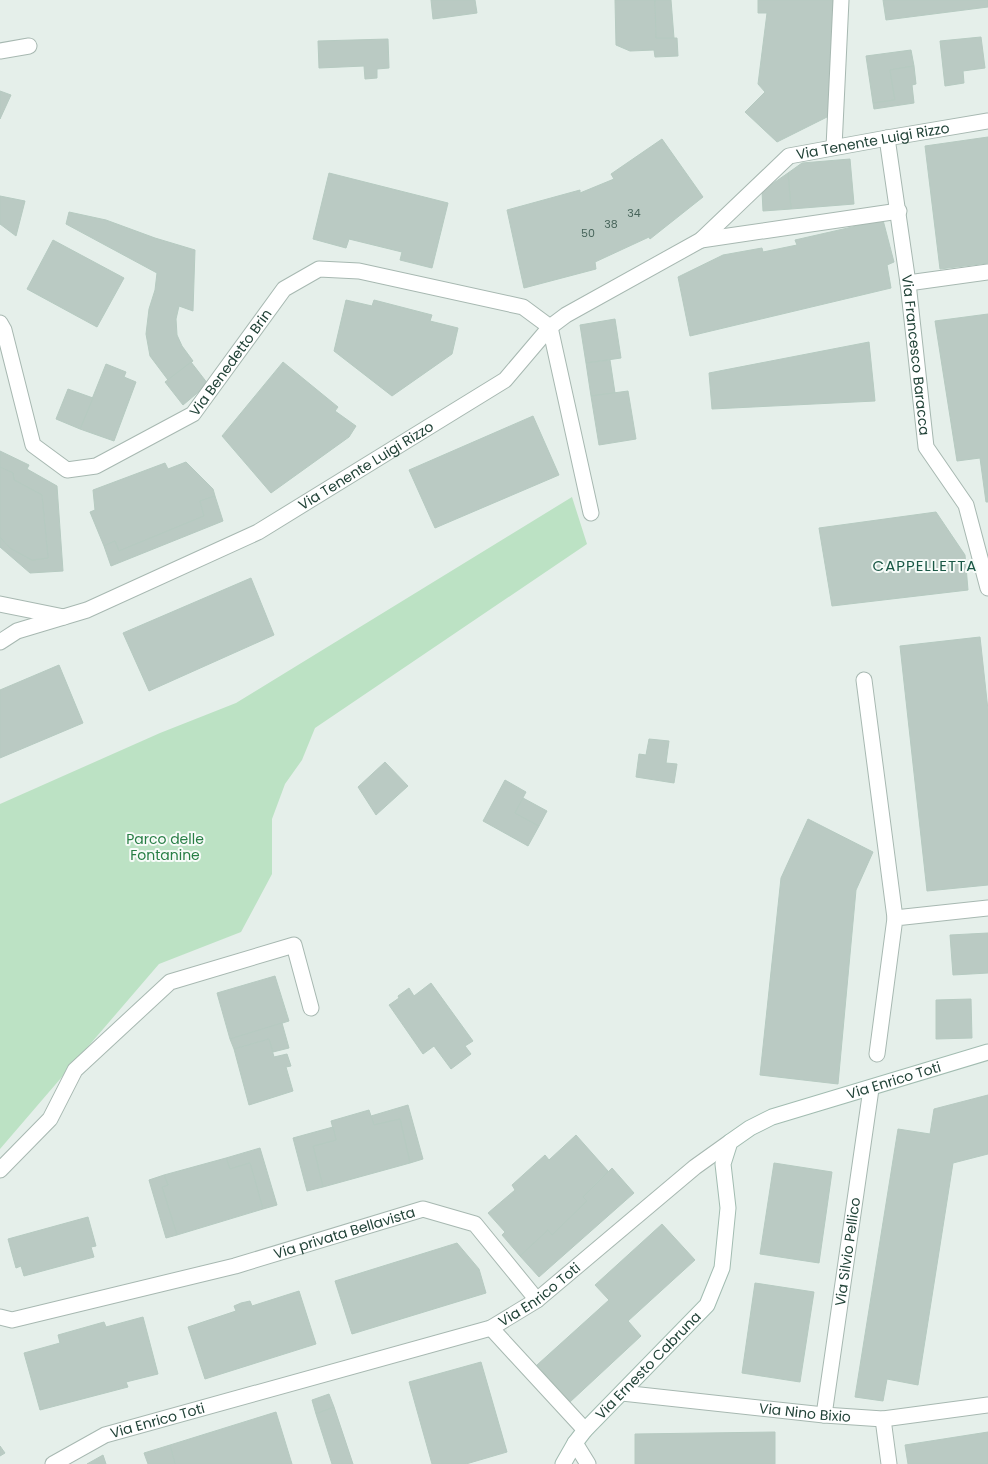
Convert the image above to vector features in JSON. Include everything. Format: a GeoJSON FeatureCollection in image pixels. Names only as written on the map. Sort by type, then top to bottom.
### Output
{"type":"FeatureCollection","features":[{"type":"Feature","properties":{"kind":"street"},"geometry":{"type":"LineString","coordinates":[[834,147],[841,0]]}},
{"type":"Feature","properties":{"kind":"street"},"geometry":{"type":"LineString","coordinates":[[0,52],[29,46]]}},
{"type":"Feature","properties":{"kind":"street","name":"Via Tenente Luigi Rizzo"},"geometry":{"type":"LineString","coordinates":[[0,642],[17,631],[87,610],[258,532],[505,380],[550,327],[566,315],[701,240],[789,156],[988,121]]}},
{"type":"Feature","properties":{"kind":"street","name":"Via Francesco Baracca"},"geometry":{"type":"LineString","coordinates":[[887,138],[908,283],[926,447],[966,505],[988,588]]}},
{"type":"Feature","properties":{"kind":"street","name":"Via Tenente Luigi Rizzo"},"geometry":{"type":"LineString","coordinates":[[701,240],[898,211]]}},
{"type":"Feature","properties":{"kind":"street","name":"Via Benedetto Brin"},"geometry":{"type":"LineString","coordinates":[[0,324],[4,330],[33,445],[66,470],[96,466],[192,414],[284,289],[319,269],[360,271],[522,306],[550,327]]}},
{"type":"Feature","properties":{"kind":"street"},"geometry":{"type":"LineString","coordinates":[[908,283],[988,272]]}},
{"type":"Feature","properties":{"kind":"street"},"geometry":{"type":"LineString","coordinates":[[550,327],[590,513]]}},
{"type":"Feature","properties":{"kind":"street"},"geometry":{"type":"LineString","coordinates":[[0,604],[64,617]]}},
{"type":"Feature","properties":{"kind":"street"},"geometry":{"type":"LineString","coordinates":[[864,680],[895,918],[877,1054]]}},
{"type":"Feature","properties":{"kind":"street"},"geometry":{"type":"LineString","coordinates":[[895,918],[988,908]]}},
{"type":"Feature","properties":{"kind":"street"},"geometry":{"type":"LineString","coordinates":[[0,1170],[50,1119],[75,1070],[170,982],[294,945],[311,1008]]}},
{"type":"Feature","properties":{"kind":"street","name":"Via Enrico Toti"},"geometry":{"type":"LineString","coordinates":[[53,1464],[106,1435],[491,1328],[536,1300],[695,1167],[750,1128],[772,1117],[871,1089],[988,1052]]}},
{"type":"Feature","properties":{"kind":"street","name":"Via Silvio Pellico"},"geometry":{"type":"LineString","coordinates":[[824,1416],[871,1089]]}},
{"type":"Feature","properties":{"kind":"street","name":"Via Ernesto Cabruna"},"geometry":{"type":"LineString","coordinates":[[563,1464],[585,1430],[707,1305],[722,1268],[728,1208],[722,1164],[730,1142]]}},
{"type":"Feature","properties":{"kind":"street","name":"Via privata Bellavista"},"geometry":{"type":"LineString","coordinates":[[0,1317],[12,1320],[235,1266],[423,1209],[475,1224],[536,1300]]}},
{"type":"Feature","properties":{"kind":"street"},"geometry":{"type":"LineString","coordinates":[[491,1328],[585,1430]]}},
{"type":"Feature","properties":{"kind":"street","name":"Via Nino Bixio"},"geometry":{"type":"LineString","coordinates":[[622,1393],[824,1416],[883,1419],[988,1405]]}},
{"type":"Feature","properties":{"kind":"street"},"geometry":{"type":"LineString","coordinates":[[883,1419],[890,1464]]}},
{"type":"Feature","properties":{"kind":"street"},"geometry":{"type":"LineString","coordinates":[[575,1443],[588,1464]]}},
{"type":"Feature","properties":{"kind":"green space","name":"Parco delle Fontanine"},"geometry":{"type":"Polygon","coordinates":[[[572,497],[587,544],[315,728],[302,760],[285,784],[272,819],[272,874],[241,932],[159,964],[0,1149],[0,804],[160,733],[236,703],[572,497]]]}},
{"type":"Feature","properties":{"kind":"building"},"geometry":{"type":"Polygon","coordinates":[[[431,0],[475,0],[477,13],[433,19],[431,0]]]}},
{"type":"Feature","properties":{"kind":"building"},"geometry":{"type":"Polygon","coordinates":[[[615,0],[655,0],[656,38],[677,38],[678,56],[655,57],[654,50],[630,51],[616,45],[615,0]]]}},
{"type":"Feature","properties":{"kind":"building"},"geometry":{"type":"Polygon","coordinates":[[[655,0],[671,0],[674,38],[656,38],[655,0]]]}},
{"type":"Feature","properties":{"kind":"building"},"geometry":{"type":"Polygon","coordinates":[[[758,0],[838,0],[833,114],[777,142],[745,112],[765,92],[758,84],[767,13],[758,13],[758,0]]]}},
{"type":"Feature","properties":{"kind":"building"},"geometry":{"type":"Polygon","coordinates":[[[883,0],[988,0],[988,7],[886,20],[883,0]]]}},
{"type":"Feature","properties":{"kind":"building"},"geometry":{"type":"Polygon","coordinates":[[[981,37],[985,68],[963,71],[964,83],[945,86],[940,41],[981,37]]]}},
{"type":"Feature","properties":{"kind":"building"},"geometry":{"type":"Polygon","coordinates":[[[388,39],[389,68],[377,69],[377,78],[365,79],[364,66],[319,68],[318,41],[388,39]]]}},
{"type":"Feature","properties":{"kind":"building"},"geometry":{"type":"Polygon","coordinates":[[[911,50],[914,66],[890,70],[895,100],[873,103],[866,56],[911,50]]]}},
{"type":"Feature","properties":{"kind":"building"},"geometry":{"type":"Polygon","coordinates":[[[914,66],[916,84],[912,85],[914,103],[874,109],[873,103],[895,100],[890,70],[914,66]]]}},
{"type":"Feature","properties":{"kind":"building"},"geometry":{"type":"Polygon","coordinates":[[[0,91],[11,95],[0,119],[0,91]]]}},
{"type":"Feature","properties":{"kind":"building"},"geometry":{"type":"Polygon","coordinates":[[[988,137],[988,263],[940,269],[925,146],[988,137]]]}},
{"type":"Feature","properties":{"kind":"building"},"geometry":{"type":"Polygon","coordinates":[[[662,139],[703,197],[650,239],[649,237],[595,262],[596,269],[524,288],[507,210],[580,190],[580,193],[614,179],[611,174],[662,139]]]}},
{"type":"Feature","properties":{"kind":"building"},"geometry":{"type":"Polygon","coordinates":[[[850,159],[854,204],[791,209],[788,173],[802,163],[850,159]]]}},
{"type":"Feature","properties":{"kind":"building"},"geometry":{"type":"Polygon","coordinates":[[[329,173],[448,203],[432,268],[400,260],[402,252],[349,239],[346,248],[313,239],[329,173]]]}},
{"type":"Feature","properties":{"kind":"building"},"geometry":{"type":"Polygon","coordinates":[[[788,173],[791,209],[763,211],[762,191],[788,173]]]}},
{"type":"Feature","properties":{"kind":"building"},"geometry":{"type":"Polygon","coordinates":[[[0,196],[25,201],[16,236],[0,224],[0,196]]]}},
{"type":"Feature","properties":{"kind":"building"},"geometry":{"type":"Polygon","coordinates":[[[69,212],[106,220],[195,250],[193,311],[179,306],[176,319],[177,335],[182,346],[193,361],[168,380],[150,356],[146,334],[157,273],[66,224],[69,212]]]}},
{"type":"Feature","properties":{"kind":"building"},"geometry":{"type":"Polygon","coordinates":[[[883,220],[894,262],[887,265],[891,288],[690,336],[678,277],[723,255],[762,248],[763,252],[797,245],[795,240],[883,220]]]}},
{"type":"Feature","properties":{"kind":"building"},"geometry":{"type":"Polygon","coordinates":[[[53,240],[124,278],[97,327],[27,289],[53,240]]]}},
{"type":"Feature","properties":{"kind":"building"},"geometry":{"type":"Polygon","coordinates":[[[346,300],[372,306],[374,300],[432,315],[430,321],[458,328],[452,354],[392,396],[334,351],[346,300]]]}},
{"type":"Feature","properties":{"kind":"building"},"geometry":{"type":"Polygon","coordinates":[[[988,314],[988,502],[986,502],[980,458],[957,461],[935,321],[988,314]]]}},
{"type":"Feature","properties":{"kind":"building"},"geometry":{"type":"Polygon","coordinates":[[[615,319],[621,358],[586,363],[580,325],[615,319]]]}},
{"type":"Feature","properties":{"kind":"building"},"geometry":{"type":"Polygon","coordinates":[[[869,342],[875,401],[712,409],[709,373],[869,342]]]}},
{"type":"Feature","properties":{"kind":"building"},"geometry":{"type":"Polygon","coordinates":[[[610,360],[615,393],[591,396],[586,363],[610,360]]]}},
{"type":"Feature","properties":{"kind":"building"},"geometry":{"type":"Polygon","coordinates":[[[191,362],[208,384],[183,405],[165,382],[191,362]]]}},
{"type":"Feature","properties":{"kind":"building"},"geometry":{"type":"Polygon","coordinates":[[[283,362],[338,407],[335,411],[356,426],[349,437],[271,493],[222,436],[283,362]]]}},
{"type":"Feature","properties":{"kind":"building"},"geometry":{"type":"Polygon","coordinates":[[[106,364],[126,372],[124,377],[136,382],[114,441],[80,429],[106,364]]]}},
{"type":"Feature","properties":{"kind":"building"},"geometry":{"type":"Polygon","coordinates":[[[68,389],[93,398],[80,429],[56,419],[68,389]]]}},
{"type":"Feature","properties":{"kind":"building"},"geometry":{"type":"Polygon","coordinates":[[[628,391],[636,439],[599,445],[591,396],[628,391]]]}},
{"type":"Feature","properties":{"kind":"building"},"geometry":{"type":"Polygon","coordinates":[[[533,416],[559,475],[435,528],[409,470],[533,416]]]}},
{"type":"Feature","properties":{"kind":"building"},"geometry":{"type":"Polygon","coordinates":[[[0,451],[29,465],[27,469],[57,486],[63,571],[30,573],[0,547],[0,537],[10,548],[32,560],[48,558],[42,495],[14,480],[13,473],[0,467],[0,451]]]}},
{"type":"Feature","properties":{"kind":"building"},"geometry":{"type":"Polygon","coordinates":[[[186,462],[213,489],[215,496],[200,501],[204,516],[119,551],[115,541],[104,546],[90,512],[95,510],[93,490],[165,463],[168,469],[186,462]]]}},
{"type":"Feature","properties":{"kind":"building"},"geometry":{"type":"Polygon","coordinates":[[[0,467],[13,473],[14,480],[42,495],[48,558],[32,560],[10,548],[0,537],[0,467]]]}},
{"type":"Feature","properties":{"kind":"building"},"geometry":{"type":"Polygon","coordinates":[[[215,496],[223,521],[111,566],[104,546],[115,541],[119,551],[204,516],[200,501],[215,496]]]}},
{"type":"Feature","properties":{"kind":"building"},"geometry":{"type":"Polygon","coordinates":[[[936,512],[965,555],[968,590],[832,606],[819,528],[936,512]]]}},
{"type":"Feature","properties":{"kind":"building"},"geometry":{"type":"Polygon","coordinates":[[[251,578],[274,635],[149,691],[123,633],[251,578]]]}},
{"type":"Feature","properties":{"kind":"building"},"geometry":{"type":"Polygon","coordinates":[[[980,637],[988,710],[988,885],[927,891],[900,646],[980,637]]]}},
{"type":"Feature","properties":{"kind":"building"},"geometry":{"type":"Polygon","coordinates":[[[59,665],[83,723],[0,758],[0,690],[59,665]]]}},
{"type":"Feature","properties":{"kind":"building"},"geometry":{"type":"Polygon","coordinates":[[[649,739],[669,741],[666,763],[677,764],[674,783],[636,777],[639,754],[646,755],[649,739]]]}},
{"type":"Feature","properties":{"kind":"building"},"geometry":{"type":"Polygon","coordinates":[[[385,762],[408,786],[376,815],[358,787],[385,762]]]}},
{"type":"Feature","properties":{"kind":"building"},"geometry":{"type":"Polygon","coordinates":[[[505,780],[526,792],[515,813],[539,826],[528,846],[483,821],[505,780]]]}},
{"type":"Feature","properties":{"kind":"building"},"geometry":{"type":"Polygon","coordinates":[[[523,798],[547,811],[539,826],[515,813],[523,798]]]}},
{"type":"Feature","properties":{"kind":"building"},"geometry":{"type":"Polygon","coordinates":[[[808,819],[873,852],[856,890],[838,1084],[760,1075],[781,878],[808,819]]]}},
{"type":"Feature","properties":{"kind":"building"},"geometry":{"type":"Polygon","coordinates":[[[988,933],[988,973],[953,975],[950,935],[988,933]]]}},
{"type":"Feature","properties":{"kind":"building"},"geometry":{"type":"Polygon","coordinates":[[[275,976],[289,1021],[230,1039],[217,993],[275,976]]]}},
{"type":"Feature","properties":{"kind":"building"},"geometry":{"type":"Polygon","coordinates":[[[431,983],[473,1041],[465,1046],[471,1054],[451,1069],[434,1046],[423,1054],[389,1005],[409,988],[414,996],[431,983]]]}},
{"type":"Feature","properties":{"kind":"building"},"geometry":{"type":"Polygon","coordinates":[[[971,999],[972,1038],[936,1039],[936,1000],[971,999]]]}},
{"type":"Feature","properties":{"kind":"building"},"geometry":{"type":"Polygon","coordinates":[[[282,1023],[289,1048],[273,1052],[269,1039],[234,1049],[230,1039],[282,1023]]]}},
{"type":"Feature","properties":{"kind":"building"},"geometry":{"type":"Polygon","coordinates":[[[269,1039],[274,1057],[287,1054],[291,1066],[286,1067],[293,1091],[249,1105],[234,1049],[269,1039]]]}},
{"type":"Feature","properties":{"kind":"building"},"geometry":{"type":"Polygon","coordinates":[[[988,1095],[988,1154],[953,1163],[918,1385],[887,1379],[883,1401],[855,1397],[898,1129],[930,1134],[934,1109],[988,1095]]]}},
{"type":"Feature","properties":{"kind":"building"},"geometry":{"type":"Polygon","coordinates":[[[408,1105],[423,1159],[410,1163],[400,1119],[374,1125],[371,1116],[408,1105]]]}},
{"type":"Feature","properties":{"kind":"building"},"geometry":{"type":"Polygon","coordinates":[[[369,1110],[374,1125],[400,1119],[410,1163],[323,1187],[313,1146],[336,1140],[331,1121],[369,1110]]]}},
{"type":"Feature","properties":{"kind":"building"},"geometry":{"type":"Polygon","coordinates":[[[333,1127],[336,1140],[313,1146],[323,1187],[307,1191],[293,1138],[333,1127]]]}},
{"type":"Feature","properties":{"kind":"building"},"geometry":{"type":"Polygon","coordinates":[[[576,1135],[608,1171],[583,1197],[587,1201],[552,1235],[548,1230],[520,1256],[502,1235],[505,1232],[488,1213],[515,1190],[512,1185],[545,1155],[549,1160],[576,1135]]]}},
{"type":"Feature","properties":{"kind":"building"},"geometry":{"type":"Polygon","coordinates":[[[260,1148],[277,1205],[263,1209],[250,1163],[230,1169],[226,1158],[260,1148]]]}},
{"type":"Feature","properties":{"kind":"building"},"geometry":{"type":"Polygon","coordinates":[[[226,1158],[230,1169],[250,1163],[263,1209],[177,1235],[162,1187],[168,1185],[164,1175],[226,1158]]]}},
{"type":"Feature","properties":{"kind":"building"},"geometry":{"type":"Polygon","coordinates":[[[774,1163],[832,1172],[819,1263],[760,1254],[774,1163]]]}},
{"type":"Feature","properties":{"kind":"building"},"geometry":{"type":"Polygon","coordinates":[[[612,1168],[634,1193],[539,1277],[520,1256],[548,1230],[552,1235],[587,1201],[583,1197],[612,1168]]]}},
{"type":"Feature","properties":{"kind":"building"},"geometry":{"type":"Polygon","coordinates":[[[164,1175],[168,1185],[162,1187],[177,1235],[166,1238],[149,1180],[164,1175]]]}},
{"type":"Feature","properties":{"kind":"building"},"geometry":{"type":"Polygon","coordinates":[[[88,1217],[96,1246],[91,1247],[94,1257],[24,1276],[21,1266],[16,1268],[8,1239],[88,1217]]]}},
{"type":"Feature","properties":{"kind":"building"},"geometry":{"type":"Polygon","coordinates":[[[662,1224],[695,1260],[628,1321],[641,1336],[570,1402],[537,1365],[609,1300],[595,1285],[662,1224]]]}},
{"type":"Feature","properties":{"kind":"building"},"geometry":{"type":"Polygon","coordinates":[[[457,1243],[479,1269],[486,1293],[352,1334],[335,1281],[457,1243]]]}},
{"type":"Feature","properties":{"kind":"building"},"geometry":{"type":"Polygon","coordinates":[[[755,1283],[814,1292],[800,1382],[742,1373],[755,1283]]]}},
{"type":"Feature","properties":{"kind":"building"},"geometry":{"type":"Polygon","coordinates":[[[299,1291],[316,1344],[205,1379],[188,1327],[236,1311],[234,1306],[241,1303],[250,1301],[252,1306],[299,1291]]]}},
{"type":"Feature","properties":{"kind":"building"},"geometry":{"type":"Polygon","coordinates":[[[143,1317],[158,1374],[126,1382],[128,1387],[40,1410],[24,1353],[60,1343],[58,1335],[104,1322],[106,1327],[143,1317]]]}},
{"type":"Feature","properties":{"kind":"building"},"geometry":{"type":"Polygon","coordinates":[[[481,1362],[507,1452],[466,1464],[432,1464],[409,1382],[481,1362]]]}},
{"type":"Feature","properties":{"kind":"building"},"geometry":{"type":"Polygon","coordinates":[[[329,1394],[334,1407],[316,1414],[312,1400],[329,1394]]]}},
{"type":"Feature","properties":{"kind":"building"},"geometry":{"type":"Polygon","coordinates":[[[334,1407],[353,1464],[332,1464],[316,1414],[334,1407]]]}},
{"type":"Feature","properties":{"kind":"building"},"geometry":{"type":"Polygon","coordinates":[[[276,1412],[292,1464],[175,1464],[170,1445],[276,1412]]]}},
{"type":"Feature","properties":{"kind":"building"},"geometry":{"type":"Polygon","coordinates":[[[775,1432],[775,1464],[635,1464],[635,1434],[775,1432]]]}},
{"type":"Feature","properties":{"kind":"building"},"geometry":{"type":"Polygon","coordinates":[[[988,1432],[988,1464],[908,1464],[905,1445],[988,1432]]]}},
{"type":"Feature","properties":{"kind":"building"},"geometry":{"type":"Polygon","coordinates":[[[170,1445],[175,1464],[148,1464],[144,1453],[170,1445]]]}},
{"type":"Feature","properties":{"kind":"building"},"geometry":{"type":"Polygon","coordinates":[[[0,1446],[5,1453],[0,1456],[0,1446]]]}},
{"type":"Feature","properties":{"kind":"building"},"geometry":{"type":"Polygon","coordinates":[[[103,1455],[106,1464],[87,1464],[103,1455]]]}},
{"type":"Feature","properties":{"kind":"district","name":"CAPPELLETTA"},"geometry":{"type":"Point","coordinates":[925,566]}}]}
